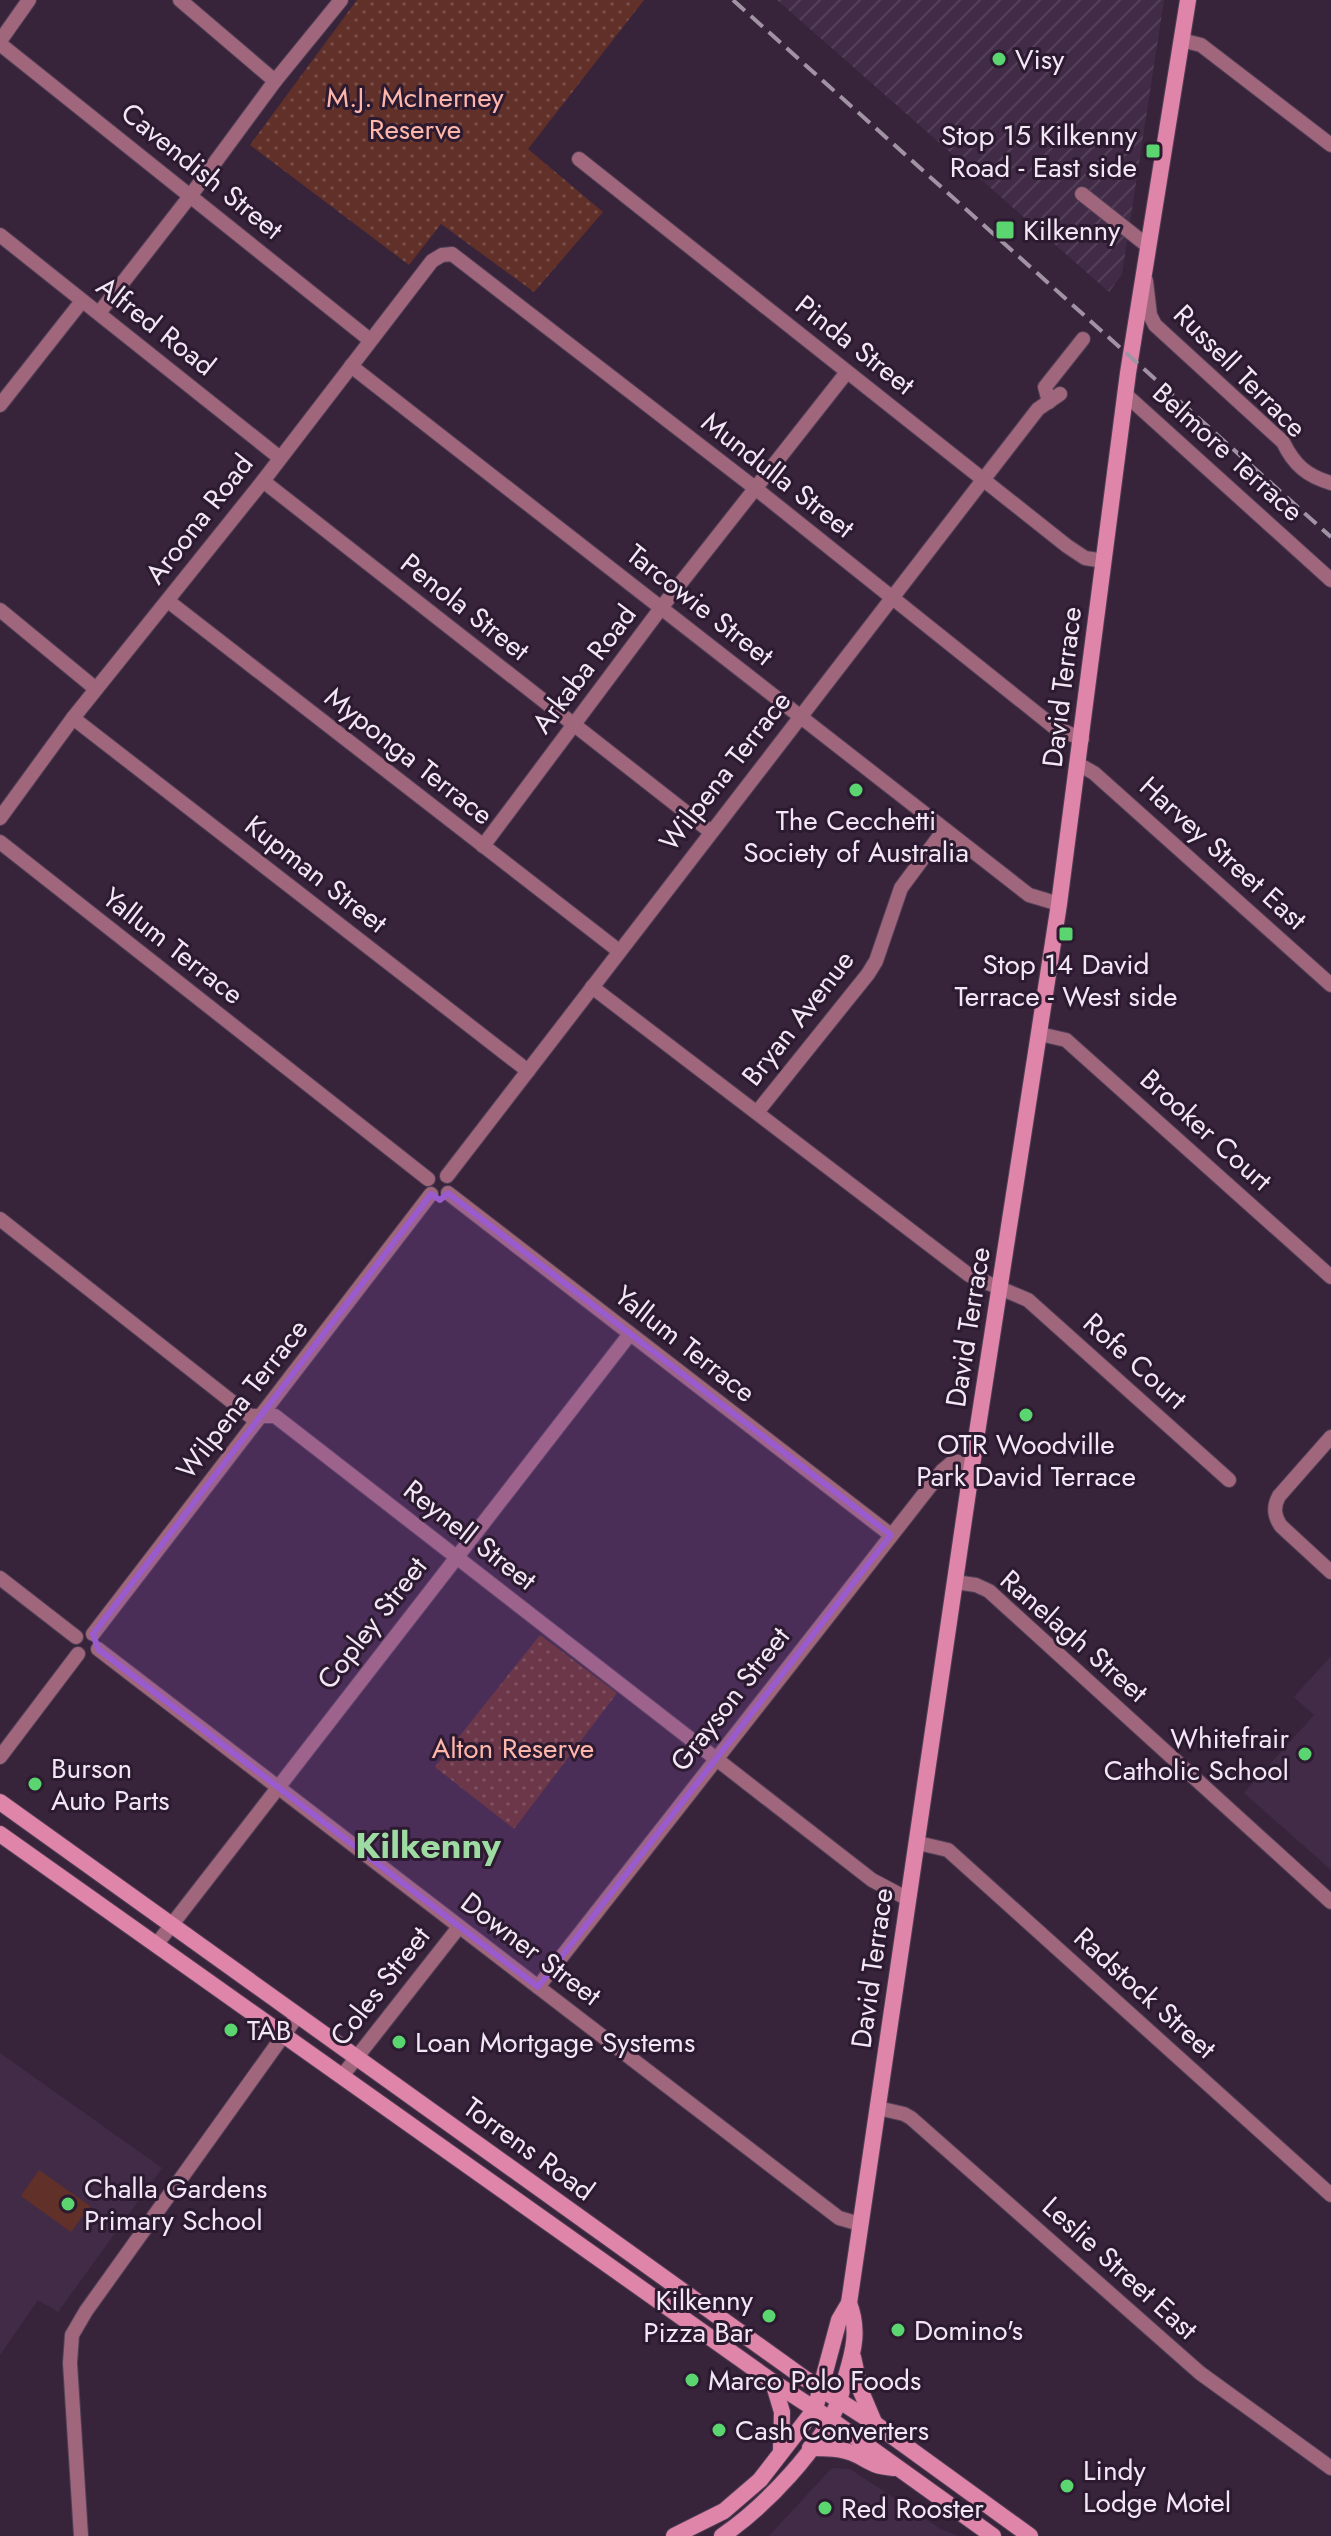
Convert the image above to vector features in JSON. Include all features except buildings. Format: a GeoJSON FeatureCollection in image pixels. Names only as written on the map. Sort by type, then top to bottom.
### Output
{"type":"FeatureCollection","features":[{"type":"Feature","properties":{"kind":"main road","name":"David Terrace"},"geometry":{"type":"LineString","coordinates":[[815,2409],[839,2320],[849,2303],[972,1465],[1059,904],[1130,357],[1188,0]]}},
{"type":"Feature","properties":{"kind":"main road","name":"Torrens Road"},"geometry":{"type":"LineString","coordinates":[[0,1802],[505,2165],[1030,2536]]}},
{"type":"Feature","properties":{"kind":"main road","name":"Torrens Road"},"geometry":{"type":"LineString","coordinates":[[0,1834],[993,2536]]}},
{"type":"Feature","properties":{"kind":"main road"},"geometry":{"type":"LineString","coordinates":[[492,2182],[505,2165]]}},
{"type":"Feature","properties":{"kind":"main road","name":"David Terrace"},"geometry":{"type":"LineString","coordinates":[[722,2536],[762,2504],[810,2448],[830,2419],[839,2401],[852,2355],[855,2320],[849,2303]]}},
{"type":"Feature","properties":{"kind":"main road"},"geometry":{"type":"LineString","coordinates":[[852,2355],[860,2389],[874,2423]]}},
{"type":"Feature","properties":{"kind":"main road"},"geometry":{"type":"LineString","coordinates":[[773,2382],[782,2412],[781,2451]]}},
{"type":"Feature","properties":{"kind":"main road"},"geometry":{"type":"LineString","coordinates":[[674,2536],[724,2511],[760,2480],[815,2409]]}},
{"type":"Feature","properties":{"kind":"main road"},"geometry":{"type":"LineString","coordinates":[[810,2448],[832,2448],[855,2454],[875,2466],[896,2468]]}},
{"type":"Feature","properties":{"kind":"street"},"geometry":{"type":"LineString","coordinates":[[0,43],[29,0]]}},
{"type":"Feature","properties":{"kind":"street"},"geometry":{"type":"LineString","coordinates":[[180,0],[275,81]]}},
{"type":"Feature","properties":{"kind":"street"},"geometry":{"type":"LineString","coordinates":[[99,313],[275,81],[341,0]]}},
{"type":"Feature","properties":{"kind":"street"},"geometry":{"type":"LineString","coordinates":[[1181,40],[1201,45],[1331,145]]}},
{"type":"Feature","properties":{"kind":"street","name":"Cavendish Street"},"geometry":{"type":"LineString","coordinates":[[0,43],[370,340]]}},
{"type":"Feature","properties":{"kind":"street","name":"Pinda Street"},"geometry":{"type":"LineString","coordinates":[[579,159],[983,480],[1085,558],[1104,561]]}},
{"type":"Feature","properties":{"kind":"street"},"geometry":{"type":"LineString","coordinates":[[1082,194],[1149,247]]}},
{"type":"Feature","properties":{"kind":"street","name":"Alfred Road"},"geometry":{"type":"LineString","coordinates":[[0,235],[280,458]]}},
{"type":"Feature","properties":{"kind":"street","name":"Mundulla Street"},"geometry":{"type":"LineString","coordinates":[[442,255],[452,254],[755,488],[1054,727],[1082,739]]}},
{"type":"Feature","properties":{"kind":"street","name":"Aroona Road"},"geometry":{"type":"LineString","coordinates":[[0,818],[73,718],[263,481],[432,261],[442,255]]}},
{"type":"Feature","properties":{"kind":"street","name":"Russell Terrace"},"geometry":{"type":"LineString","coordinates":[[1145,273],[1150,315],[1155,325],[1283,442],[1291,459],[1305,473],[1331,483]]}},
{"type":"Feature","properties":{"kind":"street"},"geometry":{"type":"LineString","coordinates":[[0,405],[82,301]]}},
{"type":"Feature","properties":{"kind":"street","name":"Wilpena Terrace"},"geometry":{"type":"LineString","coordinates":[[447,1176],[1038,409],[1054,398],[1045,387],[1083,339]]}},
{"type":"Feature","properties":{"kind":"street","name":"Tarcowie Street"},"geometry":{"type":"LineString","coordinates":[[351,366],[1029,895],[1059,904]]}},
{"type":"Feature","properties":{"kind":"street","name":"Arkaba Road"},"geometry":{"type":"LineString","coordinates":[[483,846],[661,608],[847,372]]}},
{"type":"Feature","properties":{"kind":"street","name":"Belmore Terrace"},"geometry":{"type":"LineString","coordinates":[[1125,394],[1331,580]]}},
{"type":"Feature","properties":{"kind":"street","name":"Penola Street"},"geometry":{"type":"LineString","coordinates":[[263,481],[711,832]]}},
{"type":"Feature","properties":{"kind":"street","name":"Myponga Terrace"},"geometry":{"type":"LineString","coordinates":[[168,601],[619,951]]}},
{"type":"Feature","properties":{"kind":"street"},"geometry":{"type":"LineString","coordinates":[[0,610],[96,689]]}},
{"type":"Feature","properties":{"kind":"street","name":"Kupman Street"},"geometry":{"type":"LineString","coordinates":[[73,718],[528,1071]]}},
{"type":"Feature","properties":{"kind":"street","name":"Harvey Street East"},"geometry":{"type":"LineString","coordinates":[[1078,764],[1094,773],[1331,985]]}},
{"type":"Feature","properties":{"kind":"street","name":"Bryan Avenue"},"geometry":{"type":"LineString","coordinates":[[758,1111],[868,974],[876,961],[901,888],[944,830]]}},
{"type":"Feature","properties":{"kind":"street","name":"Yallum Terrace"},"geometry":{"type":"LineString","coordinates":[[0,842],[429,1187]]}},
{"type":"Feature","properties":{"kind":"street"},"geometry":{"type":"LineString","coordinates":[[592,987],[969,1275],[1000,1288]]}},
{"type":"Feature","properties":{"kind":"street","name":"Brooker Court"},"geometry":{"type":"LineString","coordinates":[[1040,1034],[1066,1040],[1331,1277]]}},
{"type":"Feature","properties":{"kind":"street"},"geometry":{"type":"LineString","coordinates":[[437,1173],[447,1176],[451,1184],[448,1193],[438,1197],[429,1187],[437,1173]]}},
{"type":"Feature","properties":{"kind":"street","name":"Wilpena Terrace"},"geometry":{"type":"LineString","coordinates":[[93,1634],[262,1417],[429,1187]]}},
{"type":"Feature","properties":{"kind":"street","name":"Yallum Terrace"},"geometry":{"type":"LineString","coordinates":[[448,1193],[891,1535]]}},
{"type":"Feature","properties":{"kind":"street","name":"Reynell Street"},"geometry":{"type":"LineString","coordinates":[[0,1219],[250,1416],[275,1416],[872,1880],[908,1899]]}},
{"type":"Feature","properties":{"kind":"street","name":"Rofe Court"},"geometry":{"type":"LineString","coordinates":[[1000,1288],[1028,1300],[1229,1480]]}},
{"type":"Feature","properties":{"kind":"street","name":"Copley Street"},"geometry":{"type":"LineString","coordinates":[[156,1945],[630,1334]]}},
{"type":"Feature","properties":{"kind":"street"},"geometry":{"type":"LineString","coordinates":[[1331,1437],[1275,1504],[1281,1526],[1331,1572]]}},
{"type":"Feature","properties":{"kind":"street","name":"Grayson Street"},"geometry":{"type":"LineString","coordinates":[[538,1987],[947,1465],[954,1461],[972,1465]]}},
{"type":"Feature","properties":{"kind":"street"},"geometry":{"type":"LineString","coordinates":[[0,1578],[76,1637]]}},
{"type":"Feature","properties":{"kind":"street","name":"Ranelagh Street"},"geometry":{"type":"LineString","coordinates":[[955,1582],[976,1585],[989,1591],[1331,1902]]}},
{"type":"Feature","properties":{"kind":"street"},"geometry":{"type":"LineString","coordinates":[[84,1632],[93,1634],[98,1641],[98,1649],[89,1656],[78,1654],[73,1645],[76,1637],[84,1632]]}},
{"type":"Feature","properties":{"kind":"street","name":"Downer Street"},"geometry":{"type":"LineString","coordinates":[[98,1649],[839,2218],[860,2224]]}},
{"type":"Feature","properties":{"kind":"street"},"geometry":{"type":"LineString","coordinates":[[0,1757],[78,1654]]}},
{"type":"Feature","properties":{"kind":"street","name":"Radstock Street"},"geometry":{"type":"LineString","coordinates":[[918,1843],[948,1850],[1331,2195]]}},
{"type":"Feature","properties":{"kind":"street","name":"Coles Street"},"geometry":{"type":"LineString","coordinates":[[342,2076],[459,1927]]}},
{"type":"Feature","properties":{"kind":"street"},"geometry":{"type":"LineString","coordinates":[[81,2536],[70,2363],[72,2335],[95,2298],[298,2015]]}},
{"type":"Feature","properties":{"kind":"street","name":"Leslie Street East"},"geometry":{"type":"LineString","coordinates":[[878,2108],[911,2118],[1200,2373],[1331,2468]]}},
{"type":"Feature","properties":{"kind":"highlighted area"},"geometry":{"type":"Polygon","coordinates":[[[448,1193],[891,1535],[538,1987],[98,1649],[93,1634],[431,1194],[440,1200],[448,1193]]]}},
{"type":"Feature","properties":{"kind":"shaded area"},"geometry":{"type":"Polygon","coordinates":[[[777,0],[1164,0],[1122,274],[1109,292],[777,0]]]}},
{"type":"Feature","properties":{"kind":"shaded area","name":"Whitefrair Catholic School"},"geometry":{"type":"Polygon","coordinates":[[[1331,1656],[1331,1870],[1244,1793],[1314,1715],[1294,1697],[1331,1656]]]}},
{"type":"Feature","properties":{"kind":"shaded area","name":"Challa Gardens Primary School"},"geometry":{"type":"Polygon","coordinates":[[[0,2053],[162,2168],[58,2312],[38,2300],[0,2355],[0,2053]]]}},
{"type":"Feature","properties":{"kind":"shaded area"},"geometry":{"type":"Polygon","coordinates":[[[832,2468],[850,2469],[942,2530],[959,2536],[769,2536],[832,2468]]]}},
{"type":"Feature","properties":{"kind":"green space","name":"M.J. McInerney Reserve"},"geometry":{"type":"Polygon","coordinates":[[[357,0],[644,0],[528,149],[603,212],[534,292],[441,224],[409,265],[250,145],[357,0]]]}},
{"type":"Feature","properties":{"kind":"green space","name":"Alton Reserve"},"geometry":{"type":"Polygon","coordinates":[[[540,1635],[617,1693],[514,1829],[435,1767],[540,1635]]]}},
{"type":"Feature","properties":{"kind":"green space"},"geometry":{"type":"Polygon","coordinates":[[[39,2170],[90,2206],[71,2232],[21,2196],[39,2170]]]}},
{"type":"Feature","properties":{"kind":"railway"},"geometry":{"type":"LineString","coordinates":[[733,0],[1331,537]]}},
{"type":"Feature","properties":{"kind":"place","name":"Visy"},"geometry":{"type":"Point","coordinates":[999,59]}},
{"type":"Feature","properties":{"kind":"place","name":"Stop 15 Kilkenny Road - East side"},"geometry":{"type":"Point","coordinates":[1153,151]}},
{"type":"Feature","properties":{"kind":"place","name":"Kilkenny"},"geometry":{"type":"Point","coordinates":[1005,230]}},
{"type":"Feature","properties":{"kind":"place","name":"The Cecchetti Society of Australia"},"geometry":{"type":"Point","coordinates":[856,790]}},
{"type":"Feature","properties":{"kind":"place","name":"Stop 14 David Terrace - West side"},"geometry":{"type":"Point","coordinates":[1066,934]}},
{"type":"Feature","properties":{"kind":"place","name":"OTR Woodville Park David Terrace"},"geometry":{"type":"Point","coordinates":[1026,1415]}},
{"type":"Feature","properties":{"kind":"place","name":"Whitefrair Catholic School"},"geometry":{"type":"Point","coordinates":[1305,1754]}},
{"type":"Feature","properties":{"kind":"place","name":"Burson Auto Parts"},"geometry":{"type":"Point","coordinates":[35,1784]}},
{"type":"Feature","properties":{"kind":"place","name":"TAB"},"geometry":{"type":"Point","coordinates":[231,2030]}},
{"type":"Feature","properties":{"kind":"place","name":"Loan Mortgage Systems"},"geometry":{"type":"Point","coordinates":[399,2042]}},
{"type":"Feature","properties":{"kind":"place","name":"Challa Gardens Primary School"},"geometry":{"type":"Point","coordinates":[68,2204]}},
{"type":"Feature","properties":{"kind":"place","name":"Kilkenny Pizza Bar"},"geometry":{"type":"Point","coordinates":[769,2316]}},
{"type":"Feature","properties":{"kind":"place","name":"Domino's"},"geometry":{"type":"Point","coordinates":[898,2330]}},
{"type":"Feature","properties":{"kind":"place","name":"Marco Polo Foods"},"geometry":{"type":"Point","coordinates":[692,2380]}},
{"type":"Feature","properties":{"kind":"place","name":"Cash Converters"},"geometry":{"type":"Point","coordinates":[719,2430]}},
{"type":"Feature","properties":{"kind":"place","name":"Lindy Lodge Motel"},"geometry":{"type":"Point","coordinates":[1067,2486]}},
{"type":"Feature","properties":{"kind":"place","name":"Red Rooster"},"geometry":{"type":"Point","coordinates":[825,2508]}},
{"type":"Feature","properties":{"kind":"district","name":"Kilkenny"},"geometry":{"type":"Point","coordinates":[428,1845]}}]}
